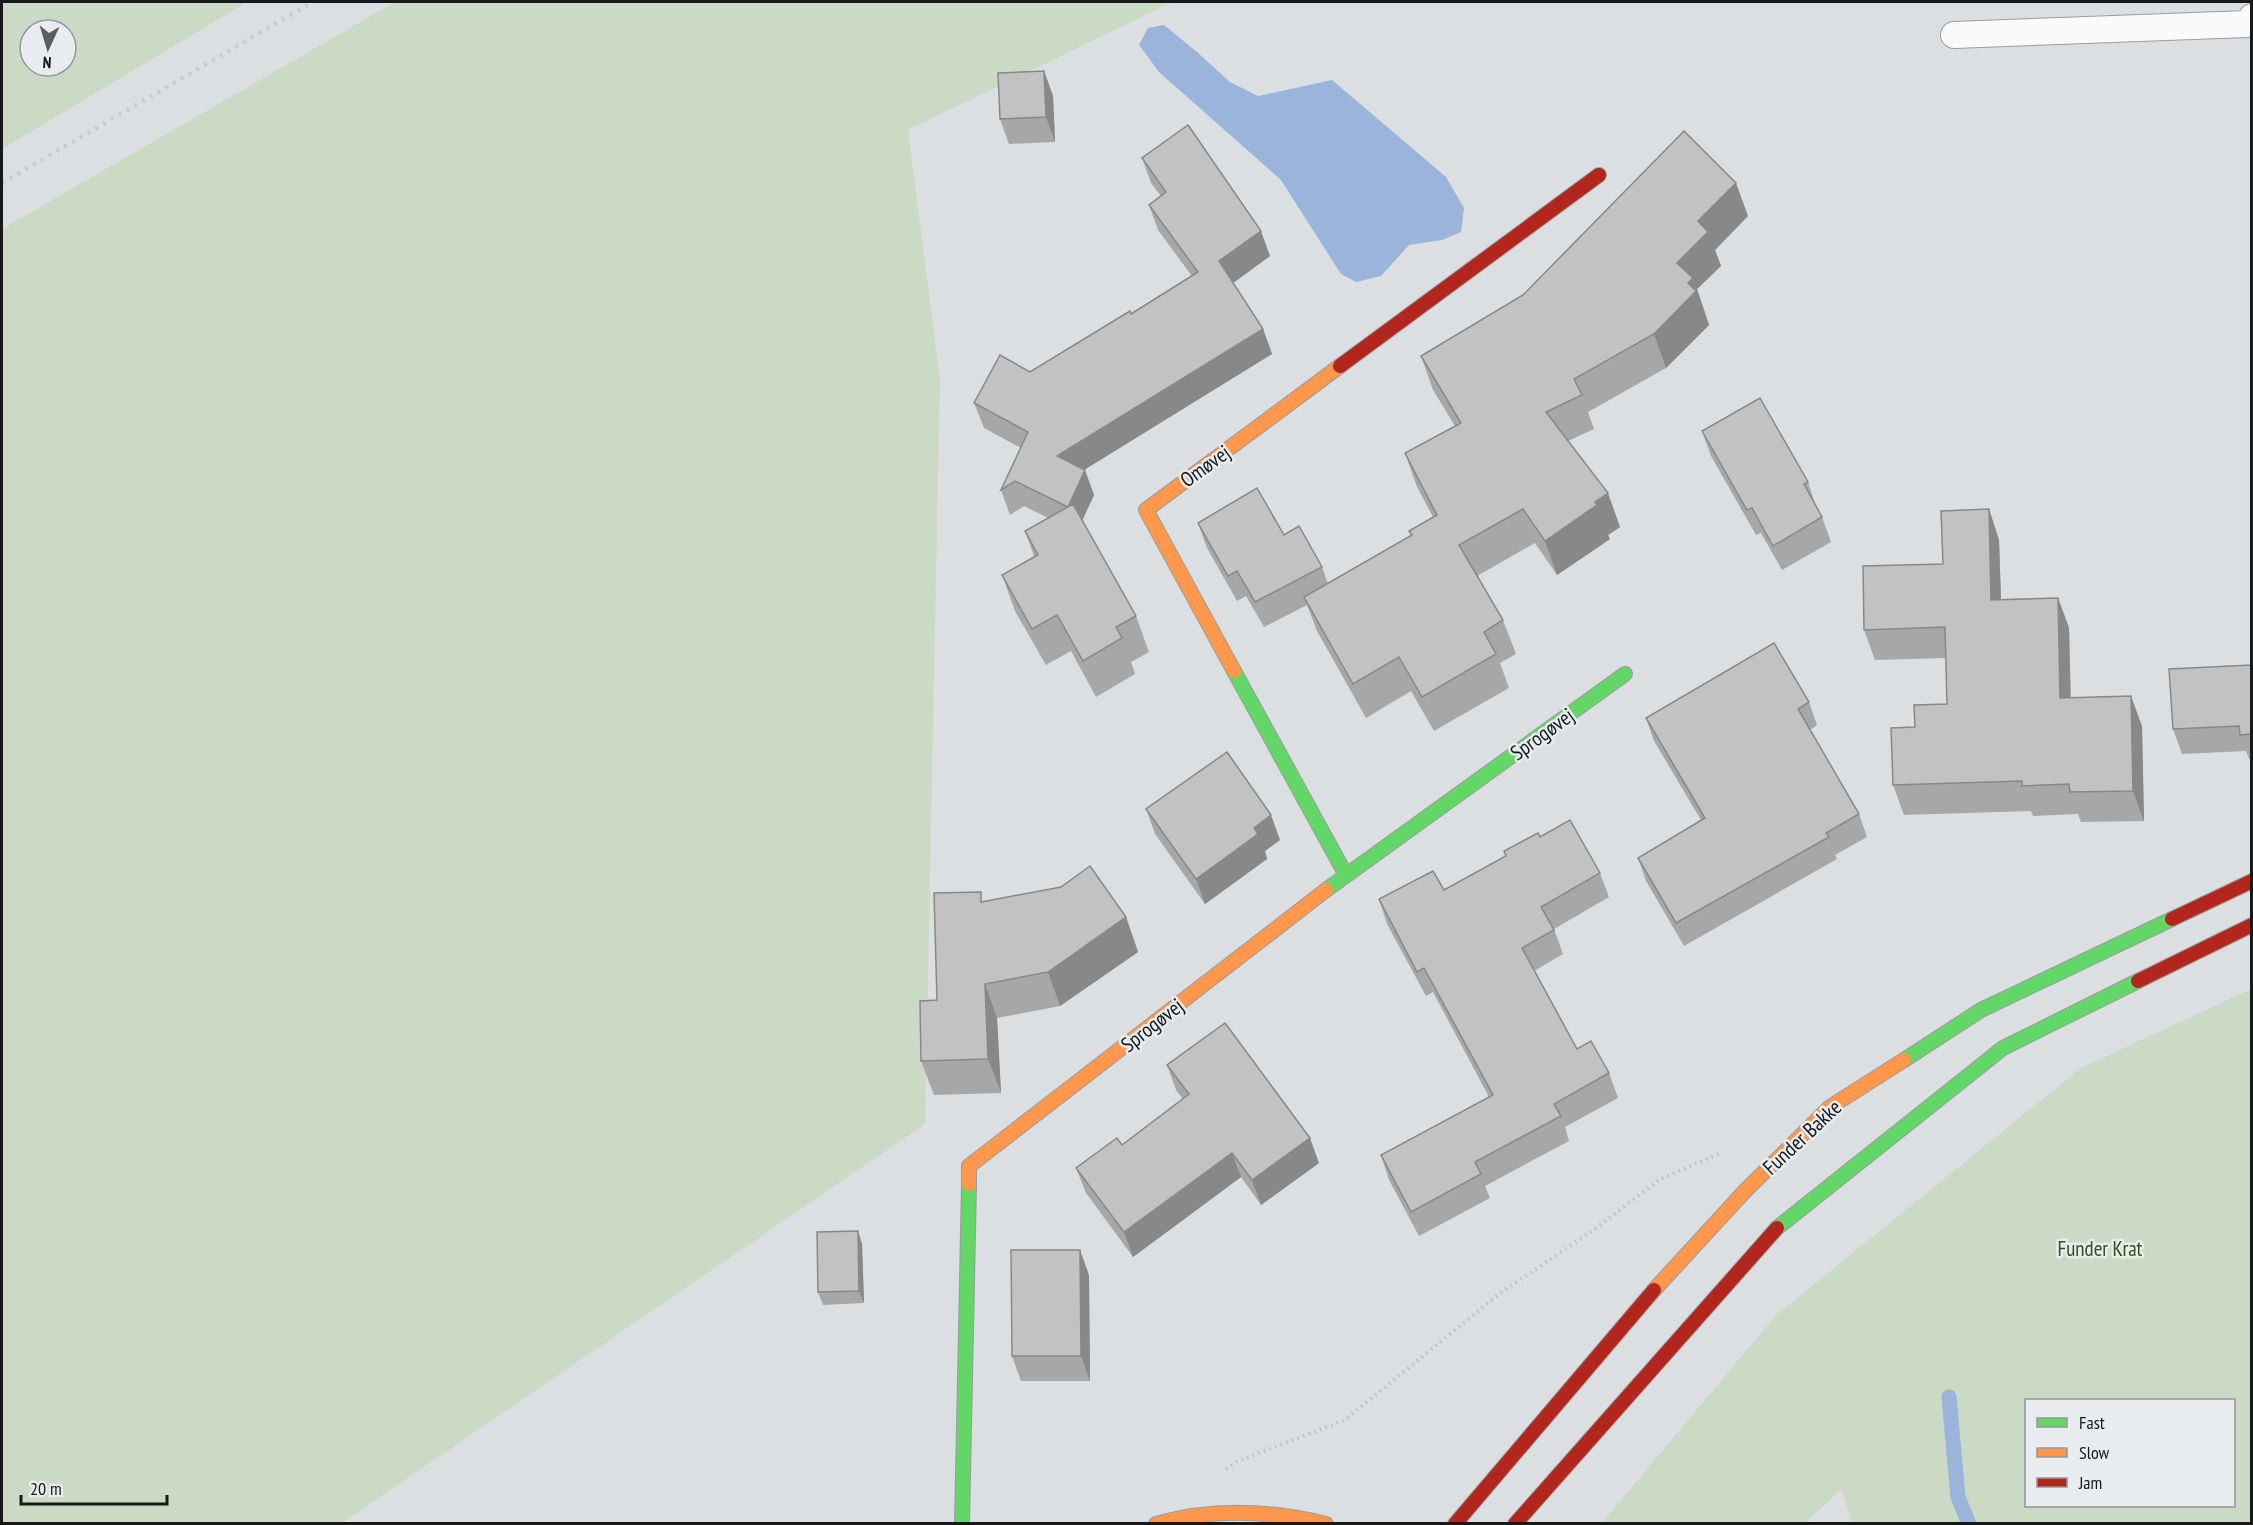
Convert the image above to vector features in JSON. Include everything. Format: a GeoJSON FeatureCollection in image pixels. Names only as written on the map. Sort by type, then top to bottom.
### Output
{"type":"FeatureCollection","features":[{"type":"Feature","properties":{"kind":"street","name":"Omøvej"},"geometry":{"type":"LineString","coordinates":[[1346,875],[1146,510],[1599,175]]}},
{"type":"Feature","properties":{"kind":"street","name":"Sprogøvej"},"geometry":{"type":"LineString","coordinates":[[962,1524],[969,1166],[1346,875],[1625,674]]}},
{"type":"Feature","properties":{"kind":"street","name":"Funder Bakke"},"geometry":{"type":"LineString","coordinates":[[1455,1524],[1667,1275],[1744,1191],[1830,1107],[1981,1011],[2252,881]]}},
{"type":"Feature","properties":{"kind":"street"},"geometry":{"type":"LineString","coordinates":[[1515,1524],[1781,1224],[2003,1048],[2252,925]]}},
{"type":"Feature","properties":{"kind":"street"},"geometry":{"type":"LineString","coordinates":[[1156,1524],[1187,1517],[1244,1511],[1299,1516],[1326,1524]]}},
{"type":"Feature","properties":{"kind":"lane"},"geometry":{"type":"LineString","coordinates":[[1954,35],[2247,24],[2252,17]]}},
{"type":"Feature","properties":{"kind":"path"},"geometry":{"type":"LineString","coordinates":[[1219,1475],[1236,1461],[1345,1420],[1498,1294],[1595,1229],[1660,1179],[1724,1152]]}},
{"type":"Feature","properties":{"kind":"green space"},"geometry":{"type":"Polygon","coordinates":[[[2,2],[247,2],[2,149],[2,2]]]}},
{"type":"Feature","properties":{"kind":"green space"},"geometry":{"type":"Polygon","coordinates":[[[395,2],[1172,2],[908,130],[940,380],[925,1124],[342,1523],[2,1523],[2,229],[395,2]]]}},
{"type":"Feature","properties":{"kind":"green space","name":"Funder Krat"},"geometry":{"type":"Polygon","coordinates":[[[2251,989],[2251,1523],[1852,1523],[1842,1489],[1805,1523],[1602,1523],[1776,1315],[2081,1068],[2251,989]]]}},
{"type":"Feature","properties":{"kind":"water"},"geometry":{"type":"Polygon","coordinates":[[[1164,25],[1230,82],[1258,96],[1332,80],[1446,177],[1464,208],[1461,232],[1442,240],[1409,245],[1381,276],[1356,282],[1341,274],[1281,180],[1159,72],[1139,45],[1148,28],[1164,25]]]}},
{"type":"Feature","properties":{"kind":"building"},"geometry":{"type":"Polygon","coordinates":[[[1044,71],[1046,117],[1000,119],[998,73],[1044,71]]]}},
{"type":"Feature","properties":{"kind":"building"},"geometry":{"type":"Polygon","coordinates":[[[1188,125],[1261,231],[1219,261],[1263,329],[1057,456],[1085,470],[1068,507],[1015,481],[1001,490],[1028,432],[974,403],[1000,355],[1030,372],[1130,311],[1131,314],[1198,272],[1149,205],[1166,192],[1142,158],[1188,125]]]}},
{"type":"Feature","properties":{"kind":"building"},"geometry":{"type":"Polygon","coordinates":[[[1684,131],[1736,183],[1698,221],[1708,232],[1677,263],[1693,278],[1688,283],[1696,291],[1654,334],[1574,379],[1582,395],[1546,412],[1608,493],[1595,502],[1597,505],[1545,541],[1523,509],[1459,545],[1503,620],[1484,632],[1496,654],[1422,697],[1399,657],[1353,684],[1304,597],[1412,535],[1409,531],[1437,515],[1405,453],[1461,423],[1421,356],[1523,295],[1684,131]]]}},
{"type":"Feature","properties":{"kind":"building"},"geometry":{"type":"Polygon","coordinates":[[[1760,398],[1808,482],[1804,484],[1822,517],[1773,546],[1752,508],[1747,510],[1702,431],[1760,398]]]}},
{"type":"Feature","properties":{"kind":"building"},"geometry":{"type":"Polygon","coordinates":[[[1257,488],[1284,535],[1299,526],[1322,567],[1255,602],[1237,571],[1228,576],[1198,523],[1257,488]]]}},
{"type":"Feature","properties":{"kind":"building"},"geometry":{"type":"Polygon","coordinates":[[[1073,504],[1136,616],[1116,627],[1122,638],[1083,661],[1057,615],[1032,629],[1002,575],[1038,555],[1025,531],[1073,504]]]}},
{"type":"Feature","properties":{"kind":"building"},"geometry":{"type":"Polygon","coordinates":[[[1989,509],[1991,600],[2058,598],[2060,698],[2131,696],[2133,791],[2070,792],[2069,784],[2022,786],[2022,781],[1893,785],[1891,728],[1915,727],[1914,705],[1947,704],[1945,627],[1864,630],[1863,566],[1943,564],[1941,511],[1989,509]]]}},
{"type":"Feature","properties":{"kind":"building"},"geometry":{"type":"Polygon","coordinates":[[[1774,643],[1809,702],[1798,709],[1859,814],[1826,833],[1829,837],[1676,923],[1638,858],[1705,818],[1646,718],[1774,643]]]}},
{"type":"Feature","properties":{"kind":"building"},"geometry":{"type":"Polygon","coordinates":[[[2252,665],[2252,734],[2240,735],[2239,726],[2173,729],[2169,669],[2252,665]]]}},
{"type":"Feature","properties":{"kind":"building"},"geometry":{"type":"Polygon","coordinates":[[[1227,752],[1271,815],[1254,828],[1258,834],[1196,879],[1146,809],[1227,752]]]}},
{"type":"Feature","properties":{"kind":"building"},"geometry":{"type":"Polygon","coordinates":[[[1570,820],[1600,873],[1541,907],[1554,930],[1522,948],[1577,1049],[1591,1041],[1609,1073],[1554,1104],[1561,1116],[1475,1162],[1481,1174],[1411,1212],[1381,1155],[1493,1095],[1424,968],[1417,972],[1379,899],[1433,871],[1444,890],[1506,856],[1504,851],[1538,833],[1540,837],[1570,820]]]}},
{"type":"Feature","properties":{"kind":"building"},"geometry":{"type":"Polygon","coordinates":[[[1090,866],[1126,917],[1048,972],[985,984],[988,1059],[921,1061],[920,1001],[937,1000],[934,893],[981,892],[981,902],[1061,887],[1090,866]]]}},
{"type":"Feature","properties":{"kind":"building"},"geometry":{"type":"Polygon","coordinates":[[[1225,1023],[1310,1138],[1252,1180],[1232,1153],[1124,1232],[1076,1168],[1117,1138],[1122,1145],[1189,1094],[1167,1065],[1225,1023]]]}},
{"type":"Feature","properties":{"kind":"building"},"geometry":{"type":"Polygon","coordinates":[[[858,1231],[859,1291],[818,1292],[817,1232],[858,1231]]]}},
{"type":"Feature","properties":{"kind":"building"},"geometry":{"type":"Polygon","coordinates":[[[1011,1250],[1080,1250],[1081,1356],[1012,1356],[1011,1250]]]}},
{"type":"Feature","properties":{"kind":"waterway"},"geometry":{"type":"LineString","coordinates":[[1949,1397],[1958,1497],[1969,1524]]}},
{"type":"Feature","properties":{"kind":"railway"},"geometry":{"type":"LineString","coordinates":[[2,183],[313,2]]}},
{"type":"Feature","properties":{"kind":"traffic: fast"},"geometry":{"type":"LineString","coordinates":[[1234,671],[1346,875]]}},
{"type":"Feature","properties":{"kind":"traffic: fast"},"geometry":{"type":"LineString","coordinates":[[1326,890],[1625,674]]}},
{"type":"Feature","properties":{"kind":"traffic: fast"},"geometry":{"type":"LineString","coordinates":[[1904,1060],[1981,1010],[2172,919]]}},
{"type":"Feature","properties":{"kind":"traffic: fast"},"geometry":{"type":"LineString","coordinates":[[1777,1228],[2003,1048],[2138,981]]}},
{"type":"Feature","properties":{"kind":"traffic: fast"},"geometry":{"type":"LineString","coordinates":[[962,1524],[969,1184]]}},
{"type":"Feature","properties":{"kind":"traffic: slow"},"geometry":{"type":"LineString","coordinates":[[1234,671],[1146,510],[1340,366]]}},
{"type":"Feature","properties":{"kind":"traffic: slow"},"geometry":{"type":"LineString","coordinates":[[969,1184],[969,1166],[1326,890]]}},
{"type":"Feature","properties":{"kind":"traffic: slow"},"geometry":{"type":"LineString","coordinates":[[1654,1290],[1745,1191],[1830,1107],[1904,1060]]}},
{"type":"Feature","properties":{"kind":"traffic: slow"},"geometry":{"type":"LineString","coordinates":[[1156,1524],[1220,1513],[1283,1516],[1326,1524]]}},
{"type":"Feature","properties":{"kind":"traffic: jam"},"geometry":{"type":"LineString","coordinates":[[1340,366],[1599,175]]}},
{"type":"Feature","properties":{"kind":"traffic: jam"},"geometry":{"type":"LineString","coordinates":[[2172,919],[2252,881]]}},
{"type":"Feature","properties":{"kind":"traffic: jam"},"geometry":{"type":"LineString","coordinates":[[2138,981],[2252,925]]}},
{"type":"Feature","properties":{"kind":"traffic: jam"},"geometry":{"type":"LineString","coordinates":[[1515,1524],[1777,1228]]}},
{"type":"Feature","properties":{"kind":"traffic: jam"},"geometry":{"type":"LineString","coordinates":[[1455,1524],[1654,1290]]}}]}
